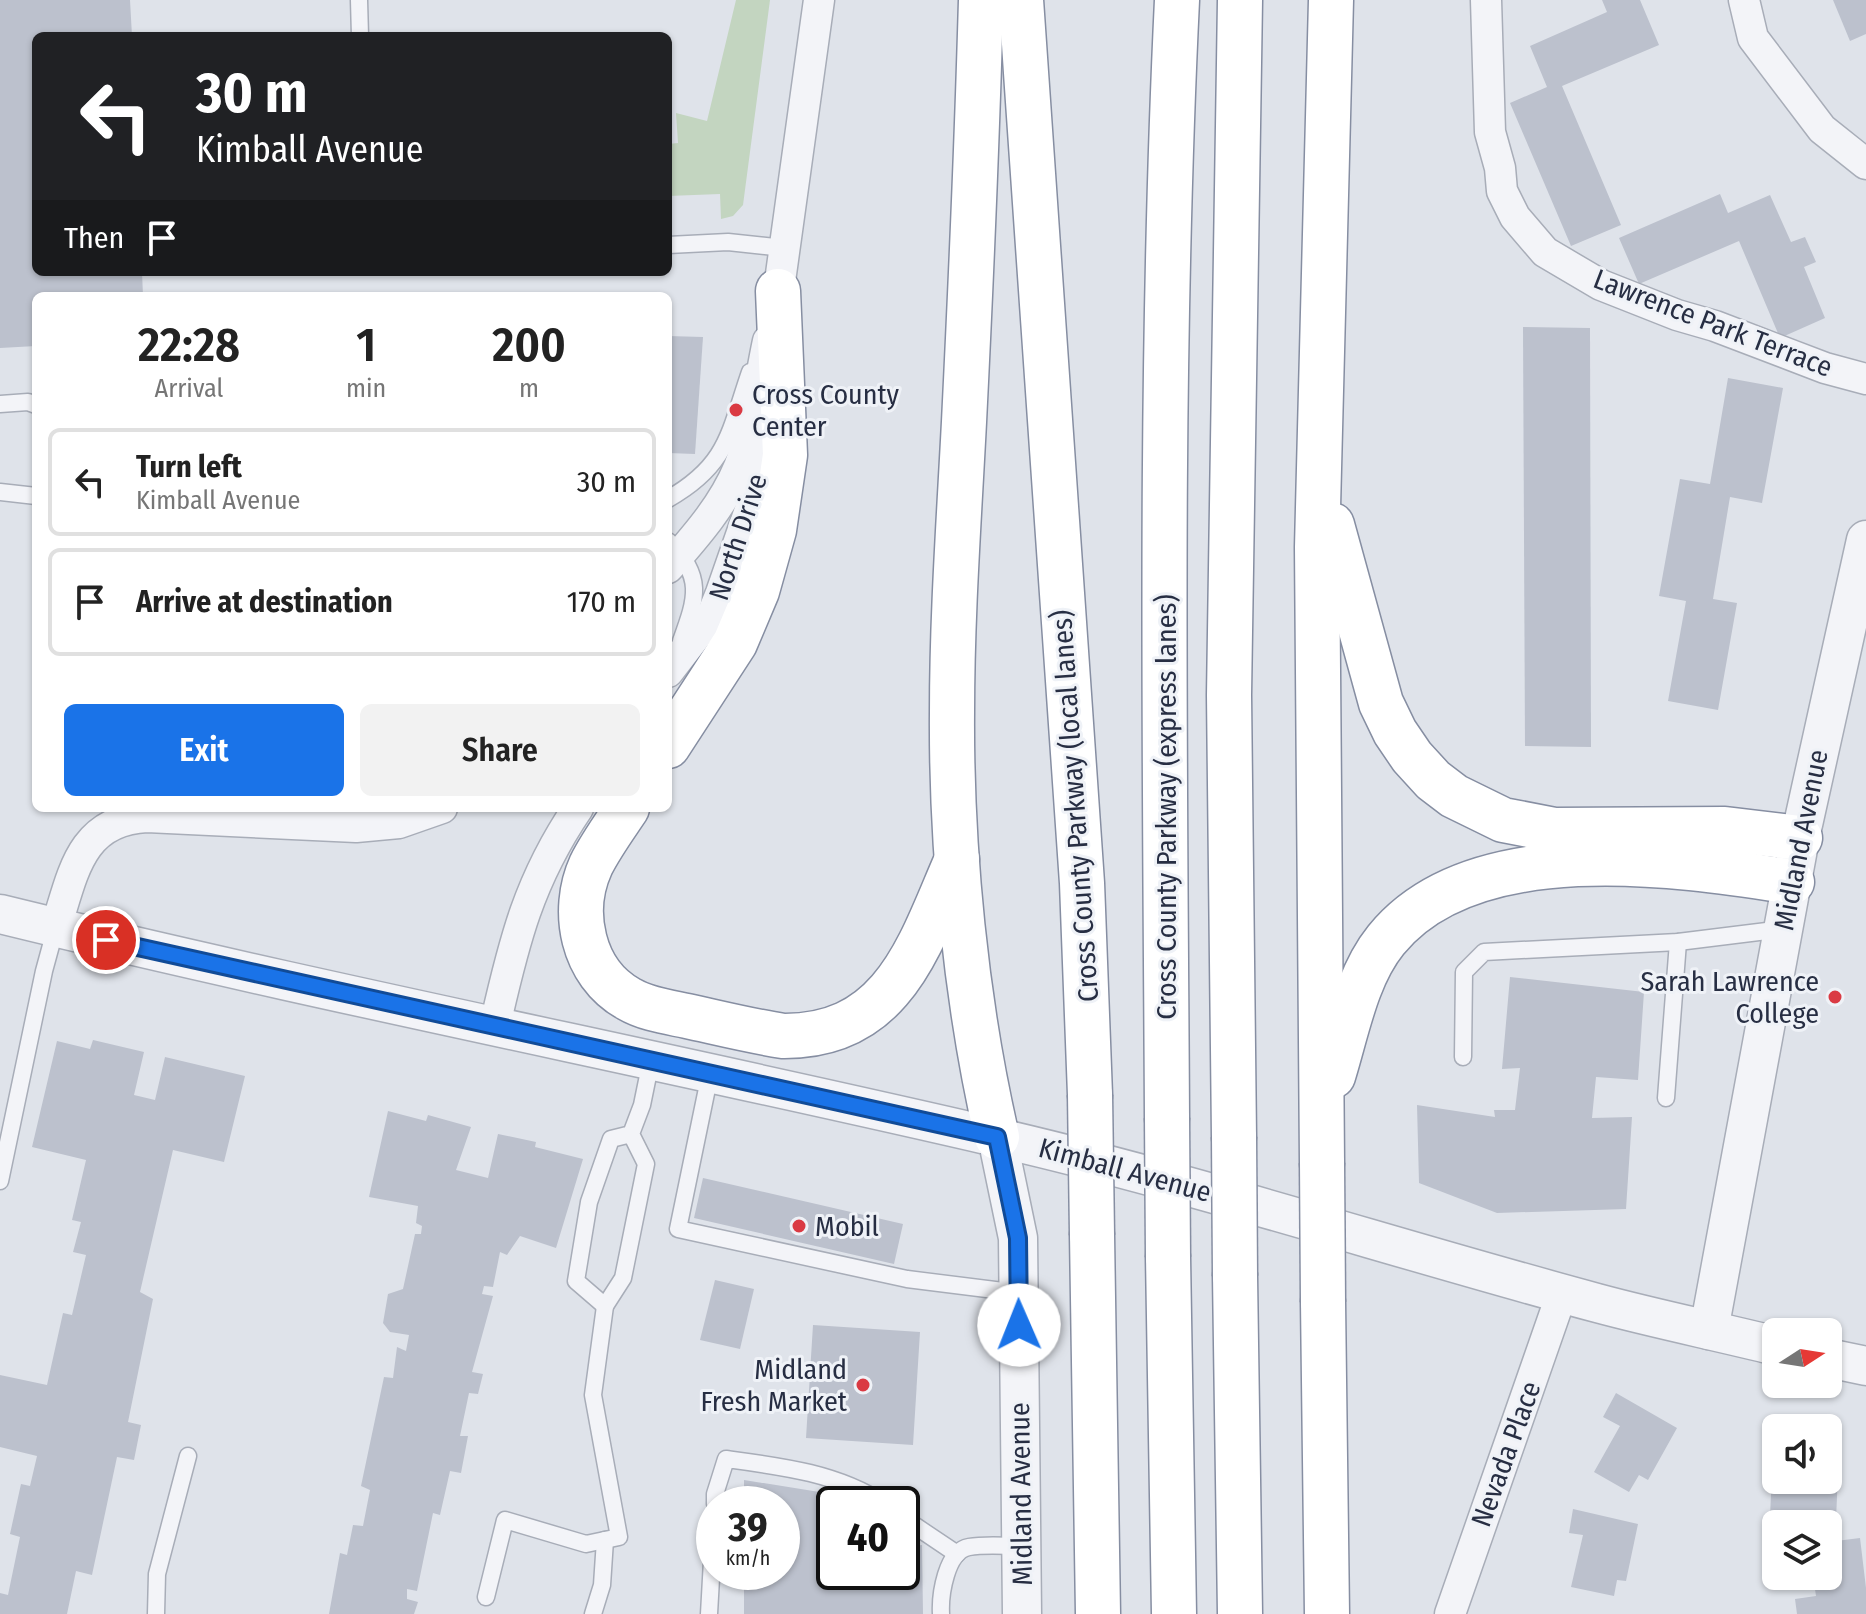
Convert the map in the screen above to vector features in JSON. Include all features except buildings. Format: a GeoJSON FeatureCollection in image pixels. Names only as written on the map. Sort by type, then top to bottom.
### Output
{"type":"FeatureCollection","features":[{"type":"Feature","properties":{"kind":"highway"},"geometry":{"type":"LineString","coordinates":[[981,0],[952,725],[958,857],[981,1068],[997,1137]]}},
{"type":"Feature","properties":{"kind":"highway","name":"Cross County Parkway (local lanes)"},"geometry":{"type":"LineString","coordinates":[[1021,0],[1080,852],[1090,1095],[1098,1614]]}},
{"type":"Feature","properties":{"kind":"highway","name":"Cross County Parkway (express lanes)"},"geometry":{"type":"LineString","coordinates":[[1174,1614],[1167,1118],[1166,438],[1177,0]]}},
{"type":"Feature","properties":{"kind":"highway"},"geometry":{"type":"LineString","coordinates":[[1240,0],[1229,635],[1240,1614]]}},
{"type":"Feature","properties":{"kind":"highway"},"geometry":{"type":"LineString","coordinates":[[1327,1614],[1317,698],[1318,472],[1331,0]]}},
{"type":"Feature","properties":{"kind":"highway"},"geometry":{"type":"LineString","coordinates":[[672,740],[735,643],[757,591],[774,530],[785,455],[778,291]]}},
{"type":"Feature","properties":{"kind":"highway"},"geometry":{"type":"LineString","coordinates":[[1318,472],[1381,703],[1412,757],[1433,780],[1454,796],[1503,820],[1555,830],[1725,829],[1800,838]]}},
{"type":"Feature","properties":{"kind":"highway"},"geometry":{"type":"LineString","coordinates":[[624,812],[592,864],[581,902],[581,926],[595,967],[630,1001],[783,1036],[803,1036],[842,1025],[861,1015],[894,987],[916,953],[958,857]]}},
{"type":"Feature","properties":{"kind":"highway"},"geometry":{"type":"LineString","coordinates":[[1321,1116],[1356,1001],[1376,956],[1401,925],[1419,909],[1439,899],[1493,877],[1560,865],[1642,864],[1723,871],[1792,882]]}},
{"type":"Feature","properties":{"kind":"street","name":"North Drive"},"geometry":{"type":"LineString","coordinates":[[672,666],[712,615],[753,501],[765,454],[778,291],[819,0]]}},
{"type":"Feature","properties":{"kind":"street","name":"Lawrence Park Terrace"},"geometry":{"type":"LineString","coordinates":[[1486,0],[1490,132],[1500,168],[1502,191],[1515,217],[1545,252],[1601,285],[1664,310],[1825,368],[1866,379]]}},
{"type":"Feature","properties":{"kind":"street"},"geometry":{"type":"LineString","coordinates":[[1744,0],[1753,38],[1822,129],[1866,164]]}},
{"type":"Feature","properties":{"kind":"street","name":"North Drive"},"geometry":{"type":"LineString","coordinates":[[672,554],[719,505],[739,466],[746,447],[778,291]]}},
{"type":"Feature","properties":{"kind":"street","name":"Midland Avenue"},"geometry":{"type":"LineString","coordinates":[[1709,1330],[1800,838],[1861,584],[1866,540]]}},
{"type":"Feature","properties":{"kind":"street"},"geometry":{"type":"LineString","coordinates":[[56,927],[72,875],[83,853],[102,829],[115,822],[147,817],[356,827],[399,823],[431,812]]}},
{"type":"Feature","properties":{"kind":"street"},"geometry":{"type":"LineString","coordinates":[[495,1025],[516,939],[534,885],[576,812]]}},
{"type":"Feature","properties":{"kind":"street","name":"Kimball Avenue"},"geometry":{"type":"LineString","coordinates":[[0,914],[997,1137],[1200,1190],[1562,1293],[1762,1343]]}},
{"type":"Feature","properties":{"kind":"street","name":"Midland Avenue"},"geometry":{"type":"LineString","coordinates":[[997,1137],[1018,1238],[1022,1614]]}},
{"type":"Feature","properties":{"kind":"street","name":"Nevada Place"},"geometry":{"type":"LineString","coordinates":[[1450,1614],[1562,1293]]}},
{"type":"Feature","properties":{"kind":"street"},"geometry":{"type":"LineString","coordinates":[[1842,1361],[1866,1366]]}},
{"type":"Feature","properties":{"kind":"lane"},"geometry":{"type":"LineString","coordinates":[[359,0],[360,32]]}},
{"type":"Feature","properties":{"kind":"lane"},"geometry":{"type":"LineString","coordinates":[[672,245],[728,242],[784,248]]}},
{"type":"Feature","properties":{"kind":"lane"},"geometry":{"type":"LineString","coordinates":[[672,497],[696,482],[718,457],[778,291]]}},
{"type":"Feature","properties":{"kind":"lane"},"geometry":{"type":"LineString","coordinates":[[0,404],[32,404]]}},
{"type":"Feature","properties":{"kind":"lane"},"geometry":{"type":"LineString","coordinates":[[0,492],[32,496]]}},
{"type":"Feature","properties":{"kind":"lane"},"geometry":{"type":"LineString","coordinates":[[672,554],[691,575],[695,598],[672,662]]}},
{"type":"Feature","properties":{"kind":"lane"},"geometry":{"type":"LineString","coordinates":[[0,1181],[56,927]]}},
{"type":"Feature","properties":{"kind":"lane"},"geometry":{"type":"LineString","coordinates":[[1463,1057],[1464,972],[1484,952],[1678,942],[1783,929]]}},
{"type":"Feature","properties":{"kind":"lane"},"geometry":{"type":"LineString","coordinates":[[1666,1098],[1678,942]]}},
{"type":"Feature","properties":{"kind":"lane"},"geometry":{"type":"LineString","coordinates":[[486,1597],[505,1520],[586,1544],[619,1537],[593,1395],[605,1306],[623,1278],[646,1164],[631,1134],[642,1105],[651,1061]]}},
{"type":"Feature","properties":{"kind":"lane"},"geometry":{"type":"LineString","coordinates":[[710,1074],[678,1229],[907,1279],[1019,1293]]}},
{"type":"Feature","properties":{"kind":"lane"},"geometry":{"type":"LineString","coordinates":[[605,1306],[576,1281],[589,1202],[611,1139],[631,1134]]}},
{"type":"Feature","properties":{"kind":"lane"},"geometry":{"type":"LineString","coordinates":[[156,1614],[157,1574],[188,1456]]}},
{"type":"Feature","properties":{"kind":"lane"},"geometry":{"type":"LineString","coordinates":[[718,1486],[726,1459],[783,1467],[845,1486]]}},
{"type":"Feature","properties":{"kind":"lane"},"geometry":{"type":"LineString","coordinates":[[920,1529],[957,1554]]}},
{"type":"Feature","properties":{"kind":"lane"},"geometry":{"type":"LineString","coordinates":[[593,1614],[602,1585],[605,1540]]}},
{"type":"Feature","properties":{"kind":"lane"},"geometry":{"type":"LineString","coordinates":[[941,1614],[947,1574],[957,1554],[966,1547],[1021,1546]]}},
{"type":"Feature","properties":{"kind":"lane"},"geometry":{"type":"LineString","coordinates":[[709,1614],[710,1590]]}},
{"type":"Feature","properties":{"kind":"green space"},"geometry":{"type":"Polygon","coordinates":[[[736,0],[770,0],[743,205],[733,216],[721,219],[720,194],[672,196],[672,144],[678,143],[676,113],[707,121],[736,0]]]}},
{"type":"Feature","properties":{"kind":"place","name":"Cross County Center"},"geometry":{"type":"Point","coordinates":[736,410]}},
{"type":"Feature","properties":{"kind":"place","name":"Sarah Lawrence College"},"geometry":{"type":"Point","coordinates":[1835,997]}},
{"type":"Feature","properties":{"kind":"place","name":"Mobil"},"geometry":{"type":"Point","coordinates":[799,1226]}},
{"type":"Feature","properties":{"kind":"place","name":"Midland Fresh Market"},"geometry":{"type":"Point","coordinates":[863,1385]}},
{"type":"Feature","properties":{"kind":"route"},"geometry":{"type":"LineString","coordinates":[[106,940],[997,1137],[1018,1238],[1019,1325]]}}]}
